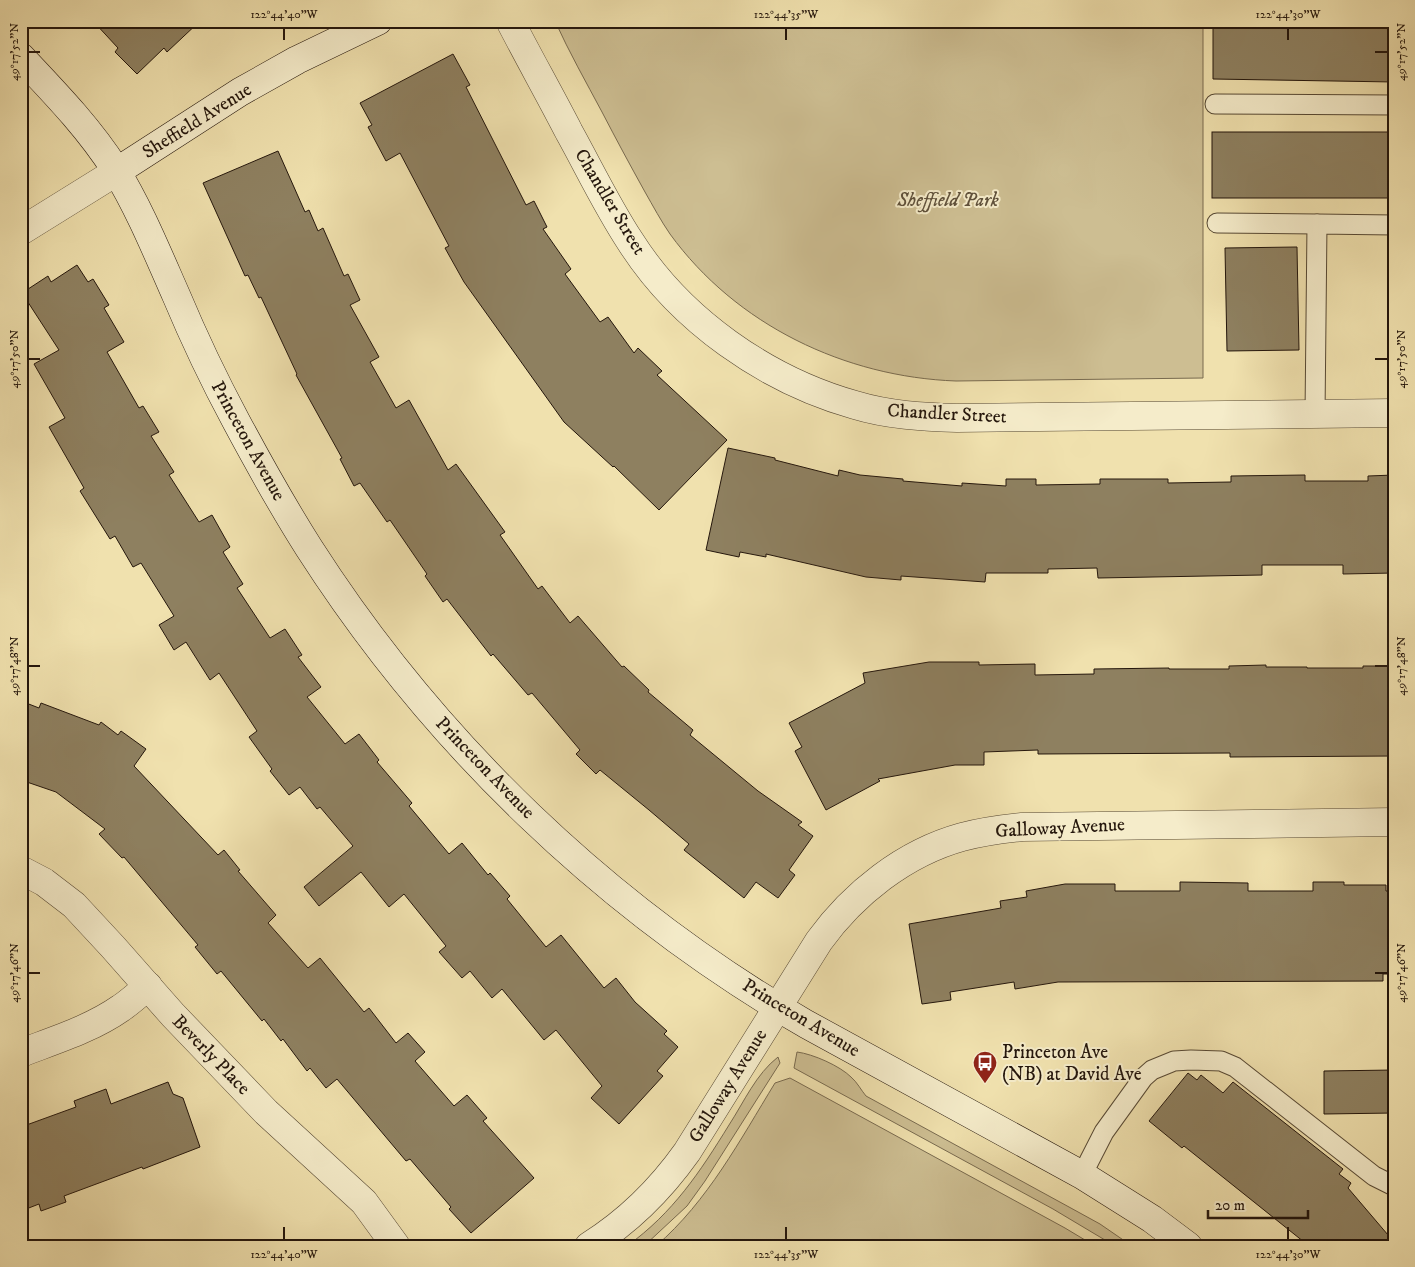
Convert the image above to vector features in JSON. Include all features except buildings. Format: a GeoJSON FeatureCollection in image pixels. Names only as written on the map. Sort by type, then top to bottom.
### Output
{"type":"FeatureCollection","features":[{"type":"Feature","properties":{"kind":"street","name":"Sheffield Avenue"},"geometry":{"type":"LineString","coordinates":[[21,231],[240,92],[297,60],[378,21]]}},
{"type":"Feature","properties":{"kind":"street","name":"Chandler Street"},"geometry":{"type":"LineString","coordinates":[[510,21],[612,211],[654,274],[698,320],[748,356],[800,385],[856,405],[885,412],[919,416],[966,418],[1394,413]]}},
{"type":"Feature","properties":{"kind":"street","name":"Princeton Avenue"},"geometry":{"type":"LineString","coordinates":[[21,56],[98,143],[116,172],[154,246],[214,380],[259,463],[309,548],[373,640],[478,765],[556,840],[626,901],[777,1007],[1082,1174],[1152,1219],[1188,1246]]}},
{"type":"Feature","properties":{"kind":"street","name":"Galloway Avenue"},"geometry":{"type":"LineString","coordinates":[[589,1246],[629,1218],[670,1176],[687,1152],[818,941],[858,897],[905,861],[934,847],[989,831],[1055,825],[1394,822]]}},
{"type":"Feature","properties":{"kind":"street","name":"Beverly Place"},"geometry":{"type":"LineString","coordinates":[[21,870],[44,882],[74,905],[173,1015],[266,1112],[364,1202],[396,1246]]}},
{"type":"Feature","properties":{"kind":"street"},"geometry":{"type":"LineString","coordinates":[[21,1053],[99,1021],[120,1009],[148,986]]}},
{"type":"Feature","properties":{"kind":"lane"},"geometry":{"type":"LineString","coordinates":[[1215,104],[1394,105]]}},
{"type":"Feature","properties":{"kind":"lane"},"geometry":{"type":"LineString","coordinates":[[1217,223],[1394,225]]}},
{"type":"Feature","properties":{"kind":"lane"},"geometry":{"type":"LineString","coordinates":[[1315,415],[1316,224]]}},
{"type":"Feature","properties":{"kind":"lane"},"geometry":{"type":"LineString","coordinates":[[1082,1174],[1104,1132],[1143,1078],[1152,1070],[1174,1061],[1206,1060],[1221,1061],[1235,1067],[1374,1176],[1394,1186]]}},
{"type":"Feature","properties":{"kind":"green space","name":"Sheffield Park"},"geometry":{"type":"Polygon","coordinates":[[[555,21],[1203,21],[1203,378],[956,381],[915,377],[874,369],[834,357],[796,340],[760,319],[727,295],[697,266],[670,234],[623,152],[555,21]]]}},
{"type":"Feature","properties":{"kind":"green space"},"geometry":{"type":"Polygon","coordinates":[[[797,1052],[818,1058],[840,1069],[853,1079],[866,1096],[1100,1224],[1132,1246],[1115,1246],[1053,1209],[794,1068],[797,1052]]]}},
{"type":"Feature","properties":{"kind":"green space"},"geometry":{"type":"Polygon","coordinates":[[[778,1057],[780,1063],[687,1206],[644,1246],[627,1246],[658,1220],[684,1191],[707,1159],[757,1080],[778,1057]]]}},
{"type":"Feature","properties":{"kind":"green space"},"geometry":{"type":"Polygon","coordinates":[[[790,1078],[1095,1246],[892,1246],[879,1244],[850,1246],[656,1246],[692,1210],[707,1190],[736,1148],[775,1083],[790,1078]]]}},
{"type":"Feature","properties":{"kind":"place","name":"Princeton Ave (NB) at David Ave"},"geometry":{"type":"Point","coordinates":[985,1084]}}]}
